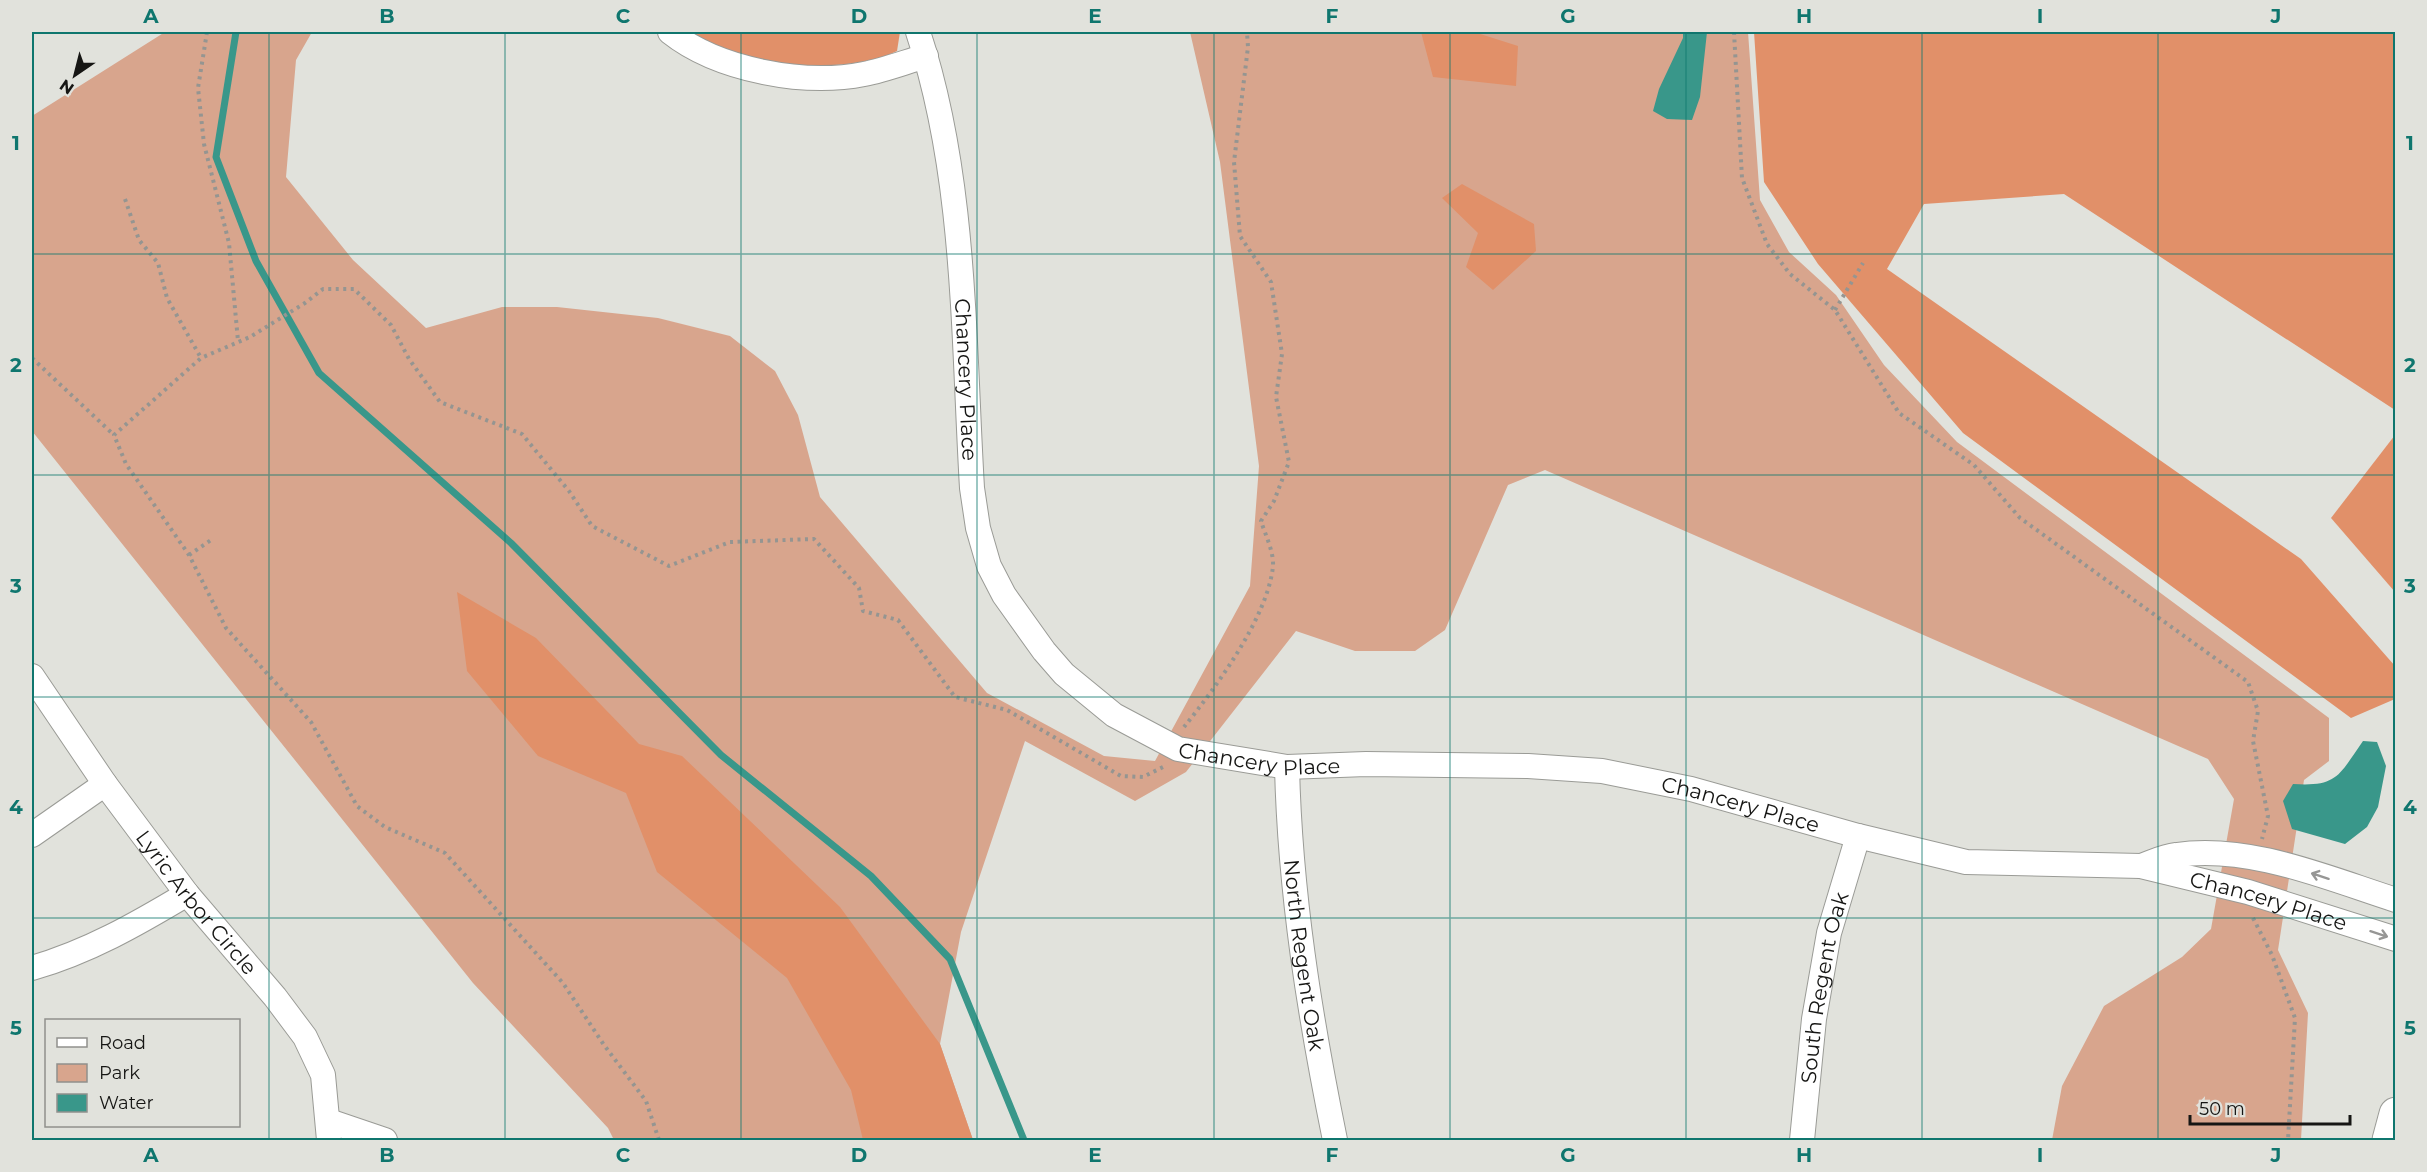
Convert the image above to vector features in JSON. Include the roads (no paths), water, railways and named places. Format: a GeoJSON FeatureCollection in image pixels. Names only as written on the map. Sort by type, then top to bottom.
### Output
{"type":"FeatureCollection","features":[{"type":"Feature","properties":{"kind":"street"},"geometry":{"type":"LineString","coordinates":[[670,32],[717,59],[754,69],[809,77],[862,74],[926,56]]}},
{"type":"Feature","properties":{"kind":"street","name":"Chancery Place"},"geometry":{"type":"LineString","coordinates":[[918,32],[942,122],[955,205],[972,488],[978,528],[989,566],[1021,622],[1065,674],[1114,715],[1178,749],[1206,756],[1287,767],[1517,765],[1602,771],[1691,789],[1858,836],[1965,862],[2141,866],[2248,892],[2396,939]]}},
{"type":"Feature","properties":{"kind":"street","name":"Lyric Arbor Circle"},"geometry":{"type":"LineString","coordinates":[[32,676],[105,784],[187,894],[275,997],[305,1037],[323,1075],[329,1131]]}},
{"type":"Feature","properties":{"kind":"street","name":"North Regent Oak"},"geometry":{"type":"LineString","coordinates":[[1287,767],[1292,874],[1317,1052],[1335,1140]]}},
{"type":"Feature","properties":{"kind":"street"},"geometry":{"type":"LineString","coordinates":[[32,835],[105,784]]}},
{"type":"Feature","properties":{"kind":"street","name":"South Regent Oak"},"geometry":{"type":"LineString","coordinates":[[1802,1140],[1814,1019],[1827,944],[1858,836]]}},
{"type":"Feature","properties":{"kind":"street","name":"Chancery Place"},"geometry":{"type":"LineString","coordinates":[[2141,866],[2175,855],[2212,853],[2257,859],[2299,869],[2396,900]]}},
{"type":"Feature","properties":{"kind":"street"},"geometry":{"type":"LineString","coordinates":[[32,968],[83,951],[130,928],[187,894]]}},
{"type":"Feature","properties":{"kind":"street"},"geometry":{"type":"LineString","coordinates":[[2389,1140],[2396,1114]]}},
{"type":"Feature","properties":{"kind":"street"},"geometry":{"type":"LineString","coordinates":[[329,1131],[385,1140]]}},
{"type":"Feature","properties":{"kind":"water"},"geometry":{"type":"Polygon","coordinates":[[[1683,32],[1707,32],[1700,97],[1692,120],[1667,119],[1653,111],[1659,89],[1683,38],[1683,32]]]}},
{"type":"Feature","properties":{"kind":"water"},"geometry":{"type":"Polygon","coordinates":[[[2363,741],[2377,742],[2386,766],[2378,807],[2367,827],[2345,844],[2292,829],[2283,801],[2293,784],[2329,781],[2342,770],[2363,741]]]}},
{"type":"Feature","properties":{"kind":"waterway"},"geometry":{"type":"LineString","coordinates":[[236,32],[216,157],[256,261],[319,373],[511,543],[721,755],[871,876],[950,959],[1024,1140]]}}]}
